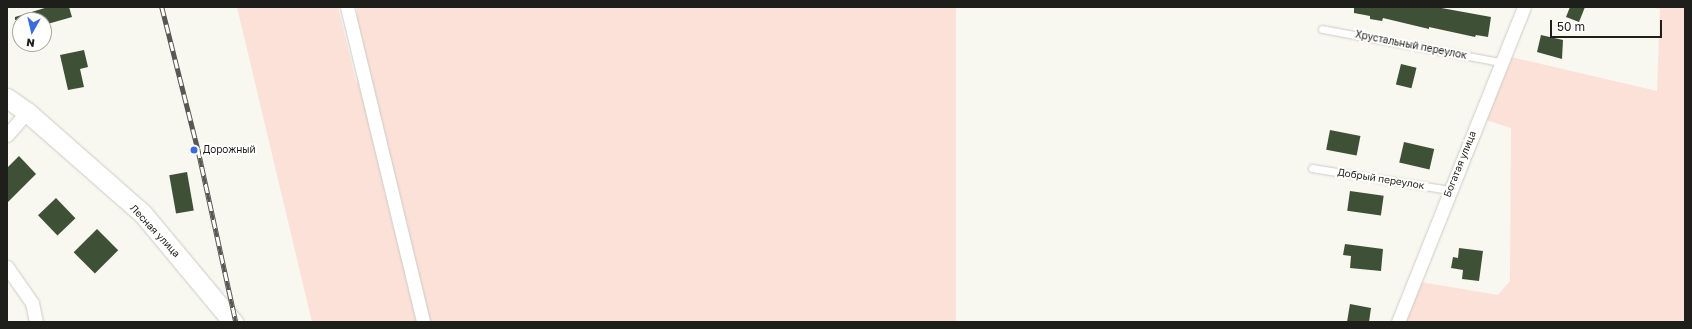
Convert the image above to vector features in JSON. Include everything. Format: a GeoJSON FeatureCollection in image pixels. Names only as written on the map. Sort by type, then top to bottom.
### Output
{"type":"FeatureCollection","features":[{"type":"Feature","properties":{"kind":"street"},"geometry":{"type":"LineString","coordinates":[[348,7],[423,322]]}},
{"type":"Feature","properties":{"kind":"street","name":"Богатая улица"},"geometry":{"type":"LineString","coordinates":[[1398,322],[1500,62],[1524,7]]}},
{"type":"Feature","properties":{"kind":"street","name":"Лесная улица"},"geometry":{"type":"LineString","coordinates":[[7,98],[27,112],[67,149],[143,214],[233,322]]}},
{"type":"Feature","properties":{"kind":"street"},"geometry":{"type":"LineString","coordinates":[[7,135],[27,112]]}},
{"type":"Feature","properties":{"kind":"street"},"geometry":{"type":"LineString","coordinates":[[7,267],[32,303],[36,322]]}},
{"type":"Feature","properties":{"kind":"lane","name":"Хрустальный переулок"},"geometry":{"type":"LineString","coordinates":[[1322,29],[1500,62]]}},
{"type":"Feature","properties":{"kind":"lane","name":"Добрый переулок"},"geometry":{"type":"LineString","coordinates":[[1312,168],[1449,190]]}},
{"type":"Feature","properties":{"kind":"shaded area"},"geometry":{"type":"Polygon","coordinates":[[[237,7],[338,7],[415,322],[312,322],[237,7]]]}},
{"type":"Feature","properties":{"kind":"shaded area"},"geometry":{"type":"Polygon","coordinates":[[[357,7],[956,7],[956,322],[357,322],[357,7]]]}},
{"type":"Feature","properties":{"kind":"shaded area"},"geometry":{"type":"Polygon","coordinates":[[[1650,7],[1685,7],[1685,322],[1405,322],[1421,282],[1498,295],[1510,281],[1511,128],[1486,120],[1511,57],[1657,91],[1660,9],[1650,7]]]}},
{"type":"Feature","properties":{"kind":"building"},"geometry":{"type":"Polygon","coordinates":[[[48,7],[69,7],[72,17],[52,23],[52,12],[32,12],[48,7]]]}},
{"type":"Feature","properties":{"kind":"building"},"geometry":{"type":"Polygon","coordinates":[[[1354,7],[1436,7],[1491,17],[1488,37],[1476,35],[1475,37],[1429,27],[1429,29],[1383,18],[1382,21],[1370,19],[1370,16],[1354,13],[1354,7]]]}},
{"type":"Feature","properties":{"kind":"building"},"geometry":{"type":"Polygon","coordinates":[[[1570,7],[1585,7],[1579,22],[1566,17],[1570,7]]]}},
{"type":"Feature","properties":{"kind":"building"},"geometry":{"type":"Polygon","coordinates":[[[1541,35],[1563,40],[1562,59],[1537,52],[1541,35]]]}},
{"type":"Feature","properties":{"kind":"building"},"geometry":{"type":"Polygon","coordinates":[[[84,50],[88,67],[80,69],[84,87],[68,90],[60,55],[84,50]]]}},
{"type":"Feature","properties":{"kind":"building"},"geometry":{"type":"Polygon","coordinates":[[[1401,64],[1417,68],[1411,88],[1396,84],[1401,64]]]}},
{"type":"Feature","properties":{"kind":"building"},"geometry":{"type":"Polygon","coordinates":[[[1330,130],[1360,136],[1357,156],[1326,150],[1330,130]]]}},
{"type":"Feature","properties":{"kind":"building"},"geometry":{"type":"Polygon","coordinates":[[[1404,142],[1434,149],[1429,169],[1399,162],[1404,142]]]}},
{"type":"Feature","properties":{"kind":"building"},"geometry":{"type":"Polygon","coordinates":[[[19,156],[36,174],[7,203],[7,168],[19,156]]]}},
{"type":"Feature","properties":{"kind":"building"},"geometry":{"type":"Polygon","coordinates":[[[187,172],[194,210],[176,214],[169,175],[187,172]]]}},
{"type":"Feature","properties":{"kind":"building"},"geometry":{"type":"Polygon","coordinates":[[[1350,191],[1384,196],[1381,216],[1347,211],[1350,191]]]}},
{"type":"Feature","properties":{"kind":"building"},"geometry":{"type":"Polygon","coordinates":[[[56,198],[75,218],[57,236],[38,215],[56,198]]]}},
{"type":"Feature","properties":{"kind":"building"},"geometry":{"type":"Polygon","coordinates":[[[97,229],[118,250],[95,274],[74,252],[97,229]]]}},
{"type":"Feature","properties":{"kind":"building"},"geometry":{"type":"Polygon","coordinates":[[[1345,244],[1383,249],[1381,271],[1350,268],[1351,256],[1343,255],[1345,244]]]}},
{"type":"Feature","properties":{"kind":"building"},"geometry":{"type":"Polygon","coordinates":[[[1459,248],[1483,251],[1479,281],[1462,279],[1463,270],[1451,268],[1453,257],[1458,258],[1459,248]]]}},
{"type":"Feature","properties":{"kind":"building"},"geometry":{"type":"Polygon","coordinates":[[[1350,304],[1371,308],[1369,322],[1347,322],[1350,304]]]}},
{"type":"Feature","properties":{"kind":"railway"},"geometry":{"type":"LineString","coordinates":[[162,7],[198,149],[236,322]]}},
{"type":"Feature","properties":{"kind":"place","name":"Дорожный"},"geometry":{"type":"Point","coordinates":[194,150]}}]}
